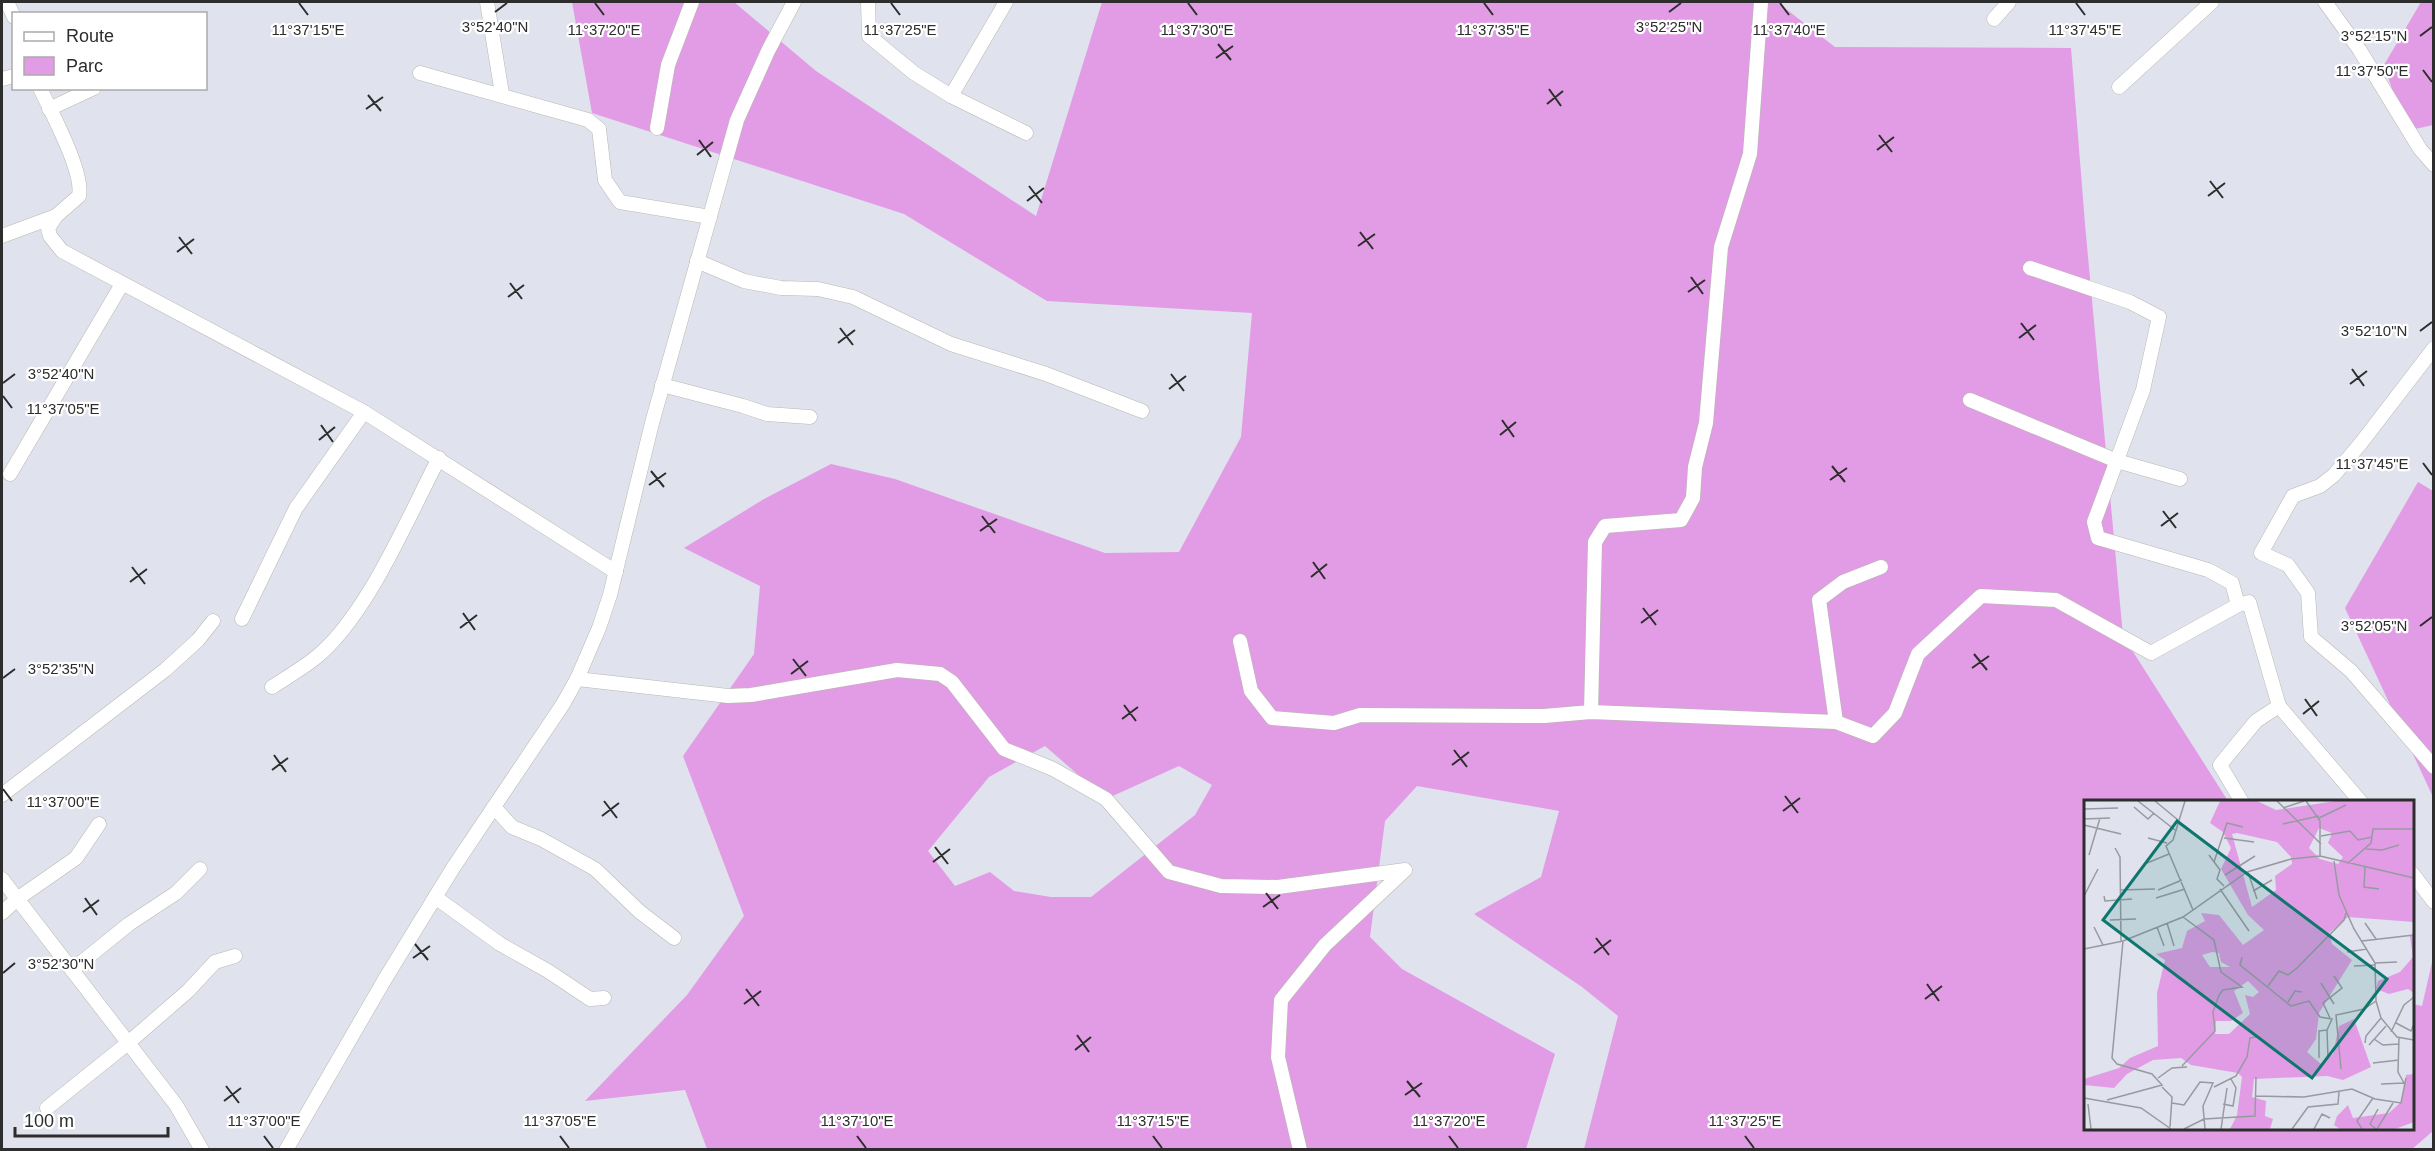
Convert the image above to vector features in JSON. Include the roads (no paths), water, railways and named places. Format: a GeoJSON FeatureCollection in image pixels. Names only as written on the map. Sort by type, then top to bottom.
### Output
{"type":"FeatureCollection","features":[{"type":"Feature","properties":{"kind":"street"},"geometry":{"type":"LineString","coordinates":[[487,2],[502,94]]}},
{"type":"Feature","properties":{"kind":"street"},"geometry":{"type":"LineString","coordinates":[[657,128],[668,65],[692,2]]}},
{"type":"Feature","properties":{"kind":"street"},"geometry":{"type":"LineString","coordinates":[[286,1149],[435,897],[563,704],[577,679],[599,628],[616,572],[662,385],[737,120],[768,51],[794,2]]}},
{"type":"Feature","properties":{"kind":"street"},"geometry":{"type":"LineString","coordinates":[[868,2],[869,36],[914,73],[951,96],[1026,133]]}},
{"type":"Feature","properties":{"kind":"street"},"geometry":{"type":"LineString","coordinates":[[951,96],[1006,2]]}},
{"type":"Feature","properties":{"kind":"street"},"geometry":{"type":"LineString","coordinates":[[1591,712],[1595,542],[1605,526],[1681,520],[1693,498],[1695,467],[1706,423],[1721,247],[1750,154],[1761,2]]}},
{"type":"Feature","properties":{"kind":"street"},"geometry":{"type":"LineString","coordinates":[[1994,19],[2009,2]]}},
{"type":"Feature","properties":{"kind":"street"},"geometry":{"type":"LineString","coordinates":[[2119,87],[2212,2]]}},
{"type":"Feature","properties":{"kind":"street"},"geometry":{"type":"LineString","coordinates":[[2325,2],[2359,49],[2420,148],[2433,165]]}},
{"type":"Feature","properties":{"kind":"street"},"geometry":{"type":"LineString","coordinates":[[420,73],[502,94],[588,120],[599,129],[605,180],[620,202],[710,217]]}},
{"type":"Feature","properties":{"kind":"street"},"geometry":{"type":"LineString","coordinates":[[41,90],[74,166],[80,187],[79,196],[56,216],[48,228],[50,236],[62,251],[364,412],[616,572]]}},
{"type":"Feature","properties":{"kind":"street"},"geometry":{"type":"LineString","coordinates":[[49,109],[90,90]]}},
{"type":"Feature","properties":{"kind":"street"},"geometry":{"type":"LineString","coordinates":[[2,236],[56,216]]}},
{"type":"Feature","properties":{"kind":"street"},"geometry":{"type":"LineString","coordinates":[[697,261],[730,277],[744,281],[781,288],[818,289],[853,297],[943,341],[1046,374],[1142,411]]}},
{"type":"Feature","properties":{"kind":"street"},"geometry":{"type":"LineString","coordinates":[[2030,268],[2130,302],[2159,317],[2143,390],[2094,522],[2098,538],[2208,570],[2232,583],[2238,605]]}},
{"type":"Feature","properties":{"kind":"street"},"geometry":{"type":"LineString","coordinates":[[10,474],[122,284]]}},
{"type":"Feature","properties":{"kind":"street"},"geometry":{"type":"LineString","coordinates":[[2433,348],[2334,475],[2320,486],[2293,496],[2261,553],[2288,565],[2308,593],[2311,637],[2351,671],[2433,767]]}},
{"type":"Feature","properties":{"kind":"street"},"geometry":{"type":"LineString","coordinates":[[662,385],[766,414],[810,417]]}},
{"type":"Feature","properties":{"kind":"street"},"geometry":{"type":"LineString","coordinates":[[1970,399],[2117,460],[2180,479]]}},
{"type":"Feature","properties":{"kind":"street"},"geometry":{"type":"LineString","coordinates":[[242,619],[296,508],[364,412]]}},
{"type":"Feature","properties":{"kind":"street"},"geometry":{"type":"LineString","coordinates":[[272,687],[315,658],[348,624],[381,570],[439,458]]}},
{"type":"Feature","properties":{"kind":"street"},"geometry":{"type":"LineString","coordinates":[[1836,722],[1819,600],[1843,582],[1881,567]]}},
{"type":"Feature","properties":{"kind":"street"},"geometry":{"type":"LineString","coordinates":[[1240,641],[1251,692],[1272,718],[1334,723],[1360,715],[1544,716],[1591,712],[1836,722],[1874,736],[1895,713],[1918,654],[1981,596],[2056,600],[2151,653],[2238,605],[2249,602],[2280,706],[2360,800]]}},
{"type":"Feature","properties":{"kind":"street"},"geometry":{"type":"LineString","coordinates":[[2,795],[165,670],[198,640],[213,621]]}},
{"type":"Feature","properties":{"kind":"street"},"geometry":{"type":"LineString","coordinates":[[577,679],[728,696],[751,695],[897,670],[940,674],[952,682],[1004,749],[1053,769],[1106,799],[1169,872],[1221,886],[1278,887],[1405,870],[1325,945],[1281,1000],[1278,1057],[1299,1149]]}},
{"type":"Feature","properties":{"kind":"street"},"geometry":{"type":"LineString","coordinates":[[2241,800],[2220,765],[2256,721],[2280,706]]}},
{"type":"Feature","properties":{"kind":"street"},"geometry":{"type":"LineString","coordinates":[[494,807],[512,827],[541,839],[595,869],[640,912],[674,938]]}},
{"type":"Feature","properties":{"kind":"street"},"geometry":{"type":"LineString","coordinates":[[2,913],[17,899],[76,858],[99,824]]}},
{"type":"Feature","properties":{"kind":"street"},"geometry":{"type":"LineString","coordinates":[[72,970],[129,924],[176,893],[200,869]]}},
{"type":"Feature","properties":{"kind":"street"},"geometry":{"type":"LineString","coordinates":[[2414,876],[2433,902]]}},
{"type":"Feature","properties":{"kind":"street"},"geometry":{"type":"LineString","coordinates":[[2,879],[176,1105],[201,1149]]}},
{"type":"Feature","properties":{"kind":"street"},"geometry":{"type":"LineString","coordinates":[[435,897],[500,944],[548,971],[590,999],[604,999]]}},
{"type":"Feature","properties":{"kind":"street"},"geometry":{"type":"LineString","coordinates":[[47,1108],[188,991],[215,962],[235,956]]}}]}
